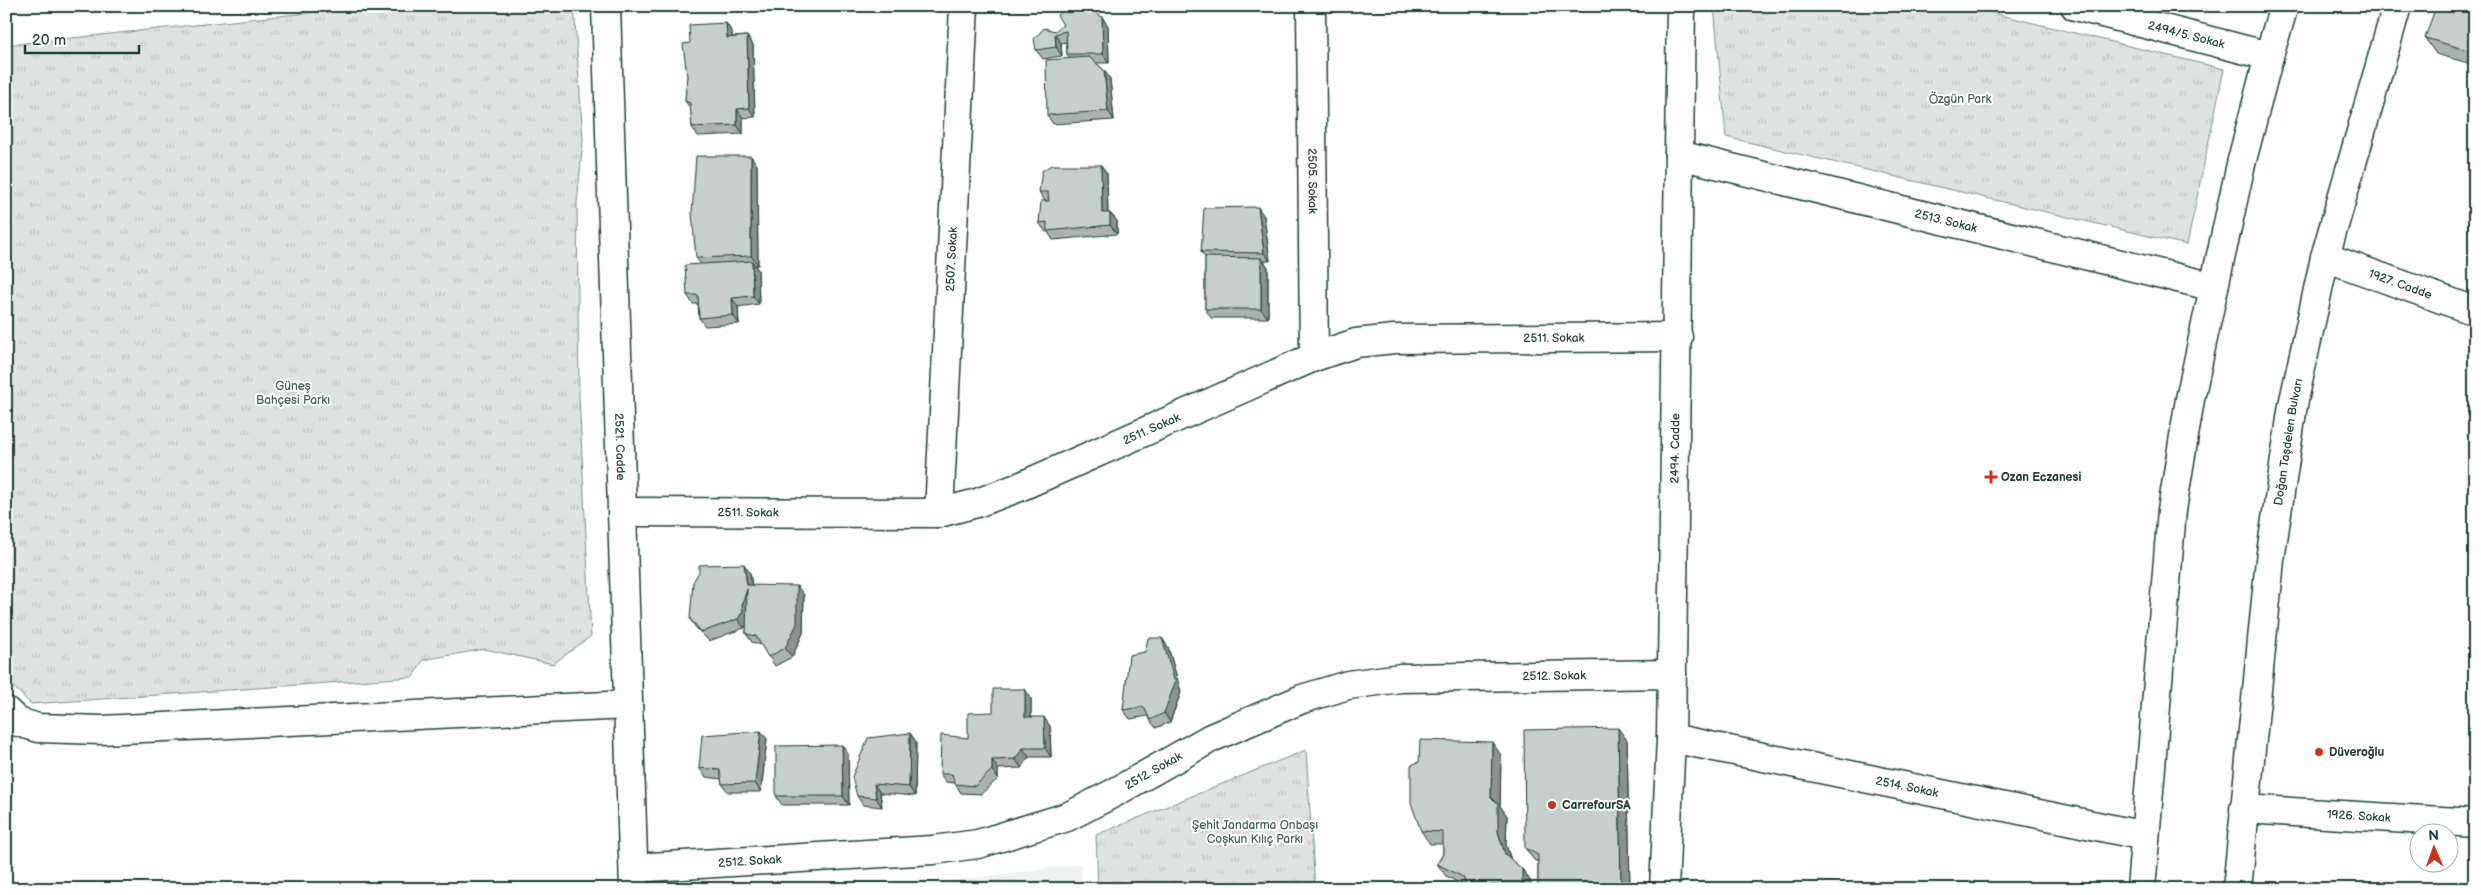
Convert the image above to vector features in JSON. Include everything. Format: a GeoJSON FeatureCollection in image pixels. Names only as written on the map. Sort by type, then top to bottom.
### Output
{"type":"FeatureCollection","features":[{"type":"Feature","properties":{"kind":"street","name":"2521. Cadde"},"geometry":{"type":"LineString","coordinates":[[606,6],[624,512],[634,878]]}},
{"type":"Feature","properties":{"kind":"street","name":"2507. Sokak"},"geometry":{"type":"LineString","coordinates":[[939,513],[964,6]]}},
{"type":"Feature","properties":{"kind":"street","name":"2505. Sokak"},"geometry":{"type":"LineString","coordinates":[[1312,6],[1314,357]]}},
{"type":"Feature","properties":{"kind":"street","name":"2494. Cadde"},"geometry":{"type":"LineString","coordinates":[[1664,889],[1671,738],[1678,337],[1681,6]]}},
{"type":"Feature","properties":{"kind":"street","name":"2494/5. Sokak"},"geometry":{"type":"LineString","coordinates":[[2075,6],[2269,56]]}},
{"type":"Feature","properties":{"kind":"street"},"geometry":{"type":"LineString","coordinates":[[2141,889],[2172,510],[2190,399],[2214,287],[2269,56],[2284,6]]}},
{"type":"Feature","properties":{"kind":"street","name":"Doğan Taşdelen Bulvarı"},"geometry":{"type":"LineString","coordinates":[[2237,889],[2270,560],[2292,405],[2325,257],[2397,6]]}},
{"type":"Feature","properties":{"kind":"street","name":"2513. Sokak"},"geometry":{"type":"LineString","coordinates":[[1679,155],[2214,287]]}},
{"type":"Feature","properties":{"kind":"street","name":"1927. Cadde"},"geometry":{"type":"LineString","coordinates":[[2325,257],[2475,311]]}},
{"type":"Feature","properties":{"kind":"street","name":"2511. Sokak"},"geometry":{"type":"LineString","coordinates":[[624,512],[939,513],[976,504],[1017,488],[1314,357],[1356,344],[1394,339],[1678,337]]}},
{"type":"Feature","properties":{"kind":"street","name":"2512. Sokak"},"geometry":{"type":"LineString","coordinates":[[634,878],[933,850],[978,844],[1067,817],[1211,738],[1302,699],[1348,685],[1401,678],[1672,674]]}},
{"type":"Feature","properties":{"kind":"street"},"geometry":{"type":"LineString","coordinates":[[6,711],[18,722],[38,728],[101,730],[628,705]]}},
{"type":"Feature","properties":{"kind":"street","name":"2514. Sokak"},"geometry":{"type":"LineString","coordinates":[[1671,738],[2144,836]]}},
{"type":"Feature","properties":{"kind":"street","name":"1926. Sokak"},"geometry":{"type":"LineString","coordinates":[[2244,809],[2475,823]]}},
{"type":"Feature","properties":{"kind":"shaded area"},"geometry":{"type":"Polygon","coordinates":[[[1081,864],[1082,889],[891,889],[1081,864]]]}},
{"type":"Feature","properties":{"kind":"green space","name":"Güneş Bahçesi Parkı"},"geometry":{"type":"Polygon","coordinates":[[[373,6],[574,6],[583,140],[577,203],[579,396],[591,636],[553,664],[485,649],[423,660],[413,677],[31,704],[6,680],[6,45],[373,6]]]}},
{"type":"Feature","properties":{"kind":"green space","name":"Özgün Park"},"geometry":{"type":"Polygon","coordinates":[[[1714,6],[1963,6],[2224,69],[2187,245],[1726,137],[1714,6]]]}},
{"type":"Feature","properties":{"kind":"green space","name":"Şehit Jandarma Onbaşı Coşkun Kılıç Parkı"},"geometry":{"type":"Polygon","coordinates":[[[1306,750],[1315,889],[1098,889],[1096,835],[1306,750]]]}},
{"type":"Feature","properties":{"kind":"building"},"geometry":{"type":"Polygon","coordinates":[[[1067,6],[1090,9],[1102,17],[1103,54],[1067,54],[1066,31],[1055,34],[1056,47],[1036,50],[1034,39],[1044,28],[1055,31],[1063,25],[1057,15],[1067,6]]]}},
{"type":"Feature","properties":{"kind":"building"},"geometry":{"type":"Polygon","coordinates":[[[2436,6],[2475,6],[2475,52],[2425,38],[2436,6]]]}},
{"type":"Feature","properties":{"kind":"building"},"geometry":{"type":"Polygon","coordinates":[[[726,23],[727,38],[747,36],[749,108],[737,109],[737,125],[692,127],[690,103],[685,101],[687,76],[683,44],[690,43],[689,25],[726,23]]]}},
{"type":"Feature","properties":{"kind":"building"},"geometry":{"type":"Polygon","coordinates":[[[1089,57],[1104,70],[1108,111],[1047,115],[1046,60],[1089,57]]]}},
{"type":"Feature","properties":{"kind":"building"},"geometry":{"type":"Polygon","coordinates":[[[696,156],[751,156],[751,256],[696,258],[692,213],[696,156]]]}},
{"type":"Feature","properties":{"kind":"building"},"geometry":{"type":"Polygon","coordinates":[[[1051,165],[1101,165],[1102,213],[1110,213],[1110,225],[1047,231],[1047,222],[1039,223],[1041,201],[1049,201],[1048,192],[1039,192],[1042,171],[1051,165]]]}},
{"type":"Feature","properties":{"kind":"building"},"geometry":{"type":"Polygon","coordinates":[[[1258,207],[1264,253],[1201,252],[1204,208],[1258,207]]]}},
{"type":"Feature","properties":{"kind":"building"},"geometry":{"type":"Polygon","coordinates":[[[1205,257],[1261,258],[1261,309],[1205,309],[1205,257]]]}},
{"type":"Feature","properties":{"kind":"building"},"geometry":{"type":"Polygon","coordinates":[[[752,261],[753,296],[732,298],[733,315],[699,318],[698,295],[687,295],[685,265],[752,261]]]}},
{"type":"Feature","properties":{"kind":"building"},"geometry":{"type":"Polygon","coordinates":[[[744,564],[747,585],[797,586],[797,624],[785,648],[768,657],[756,636],[746,634],[747,589],[742,605],[743,611],[738,619],[702,632],[690,619],[693,582],[699,572],[699,565],[744,564]]]}},
{"type":"Feature","properties":{"kind":"building"},"geometry":{"type":"Polygon","coordinates":[[[1148,638],[1162,638],[1175,683],[1164,713],[1150,720],[1144,707],[1123,710],[1129,655],[1145,652],[1148,638]]]}},
{"type":"Feature","properties":{"kind":"building"},"geometry":{"type":"Polygon","coordinates":[[[993,689],[1025,689],[1025,717],[1044,717],[1045,748],[1023,748],[1015,759],[992,760],[992,770],[975,786],[955,784],[952,774],[940,774],[941,735],[968,738],[968,713],[993,712],[993,689]]]}},
{"type":"Feature","properties":{"kind":"building"},"geometry":{"type":"Polygon","coordinates":[[[1618,728],[1621,889],[1526,889],[1538,886],[1538,855],[1525,848],[1524,730],[1618,728]]]}},
{"type":"Feature","properties":{"kind":"building"},"geometry":{"type":"Polygon","coordinates":[[[761,731],[755,783],[722,784],[720,770],[699,768],[702,735],[761,731]]]}},
{"type":"Feature","properties":{"kind":"building"},"geometry":{"type":"Polygon","coordinates":[[[910,733],[909,787],[874,784],[876,798],[857,796],[852,777],[868,738],[910,733]]]}},
{"type":"Feature","properties":{"kind":"building"},"geometry":{"type":"Polygon","coordinates":[[[1420,740],[1492,742],[1491,797],[1498,804],[1498,832],[1505,854],[1522,869],[1522,885],[1491,885],[1484,889],[1468,889],[1463,877],[1437,864],[1443,854],[1443,832],[1421,831],[1411,803],[1411,765],[1419,762],[1420,740]]]}},
{"type":"Feature","properties":{"kind":"building"},"geometry":{"type":"Polygon","coordinates":[[[842,745],[843,796],[776,796],[776,746],[842,745]]]}},
{"type":"Feature","properties":{"kind":"place","name":"Ozan Eczanesi"},"geometry":{"type":"Point","coordinates":[1991,477]}},
{"type":"Feature","properties":{"kind":"place","name":"Düveroğlu"},"geometry":{"type":"Point","coordinates":[2319,752]}},
{"type":"Feature","properties":{"kind":"place","name":"CarrefourSA"},"geometry":{"type":"Point","coordinates":[1552,805]}}]}
